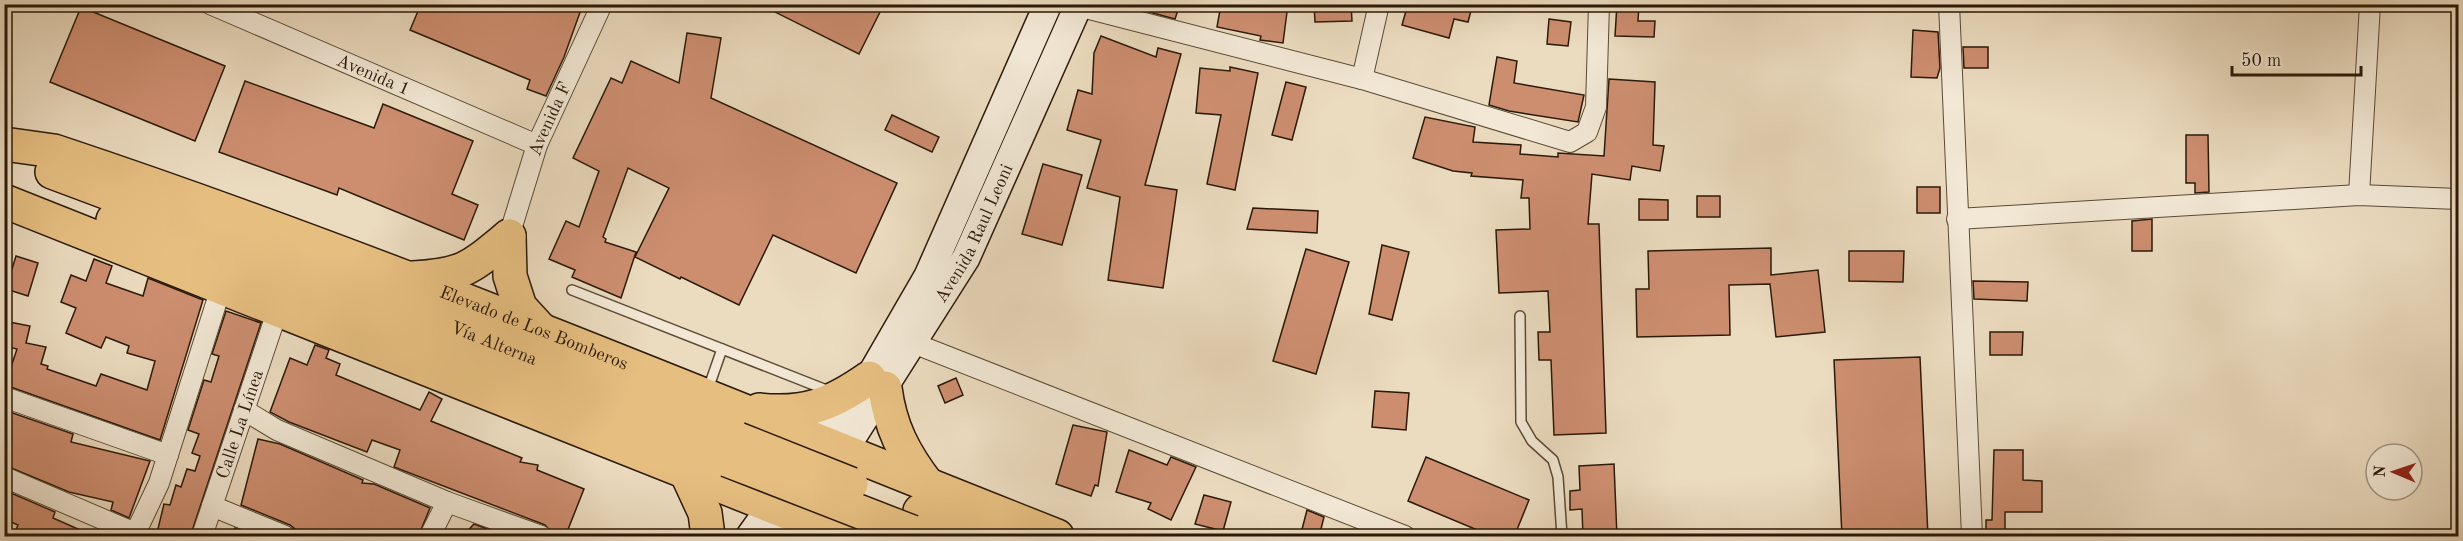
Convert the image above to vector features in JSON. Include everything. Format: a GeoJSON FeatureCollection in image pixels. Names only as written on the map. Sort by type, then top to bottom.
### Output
{"type":"FeatureCollection","features":[{"type":"Feature","properties":{"kind":"highway","name":"Elevado de Los Bomberos"},"geometry":{"type":"LineString","coordinates":[[4,144],[54,151],[407,278],[833,445],[921,516]]}},
{"type":"Feature","properties":{"kind":"highway","name":"Vía Alterna"},"geometry":{"type":"LineString","coordinates":[[4,153],[214,233],[732,450]]}},
{"type":"Feature","properties":{"kind":"highway","name":"Vía Alterna"},"geometry":{"type":"LineString","coordinates":[[4,180],[732,450]]}},
{"type":"Feature","properties":{"kind":"highway"},"geometry":{"type":"LineString","coordinates":[[4,201],[687,474],[783,520],[847,537]]}},
{"type":"Feature","properties":{"kind":"highway"},"geometry":{"type":"LineString","coordinates":[[407,278],[446,276],[472,267],[509,236]]}},
{"type":"Feature","properties":{"kind":"highway"},"geometry":{"type":"LineString","coordinates":[[509,236],[510,276],[520,307],[544,332]]}},
{"type":"Feature","properties":{"kind":"highway"},"geometry":{"type":"LineString","coordinates":[[711,399],[782,412],[813,408],[877,383],[900,444],[921,516],[982,537]]}},
{"type":"Feature","properties":{"kind":"highway","name":"Elevado de Los Bomberos"},"geometry":{"type":"LineString","coordinates":[[732,450],[921,516],[1057,537]]}},
{"type":"Feature","properties":{"kind":"highway"},"geometry":{"type":"LineString","coordinates":[[687,474],[705,513],[708,537]]}},
{"type":"Feature","properties":{"kind":"main road","name":"Avenida Raul Leoni"},"geometry":{"type":"LineString","coordinates":[[877,383],[928,276],[1048,4]]}},
{"type":"Feature","properties":{"kind":"main road","name":"Avenida Raul Leoni"},"geometry":{"type":"LineString","coordinates":[[750,537],[783,520],[877,383],[913,343],[966,258],[1079,5]]}},
{"type":"Feature","properties":{"kind":"street","name":"Avenida 1"},"geometry":{"type":"LineString","coordinates":[[210,4],[537,145]]}},
{"type":"Feature","properties":{"kind":"street","name":"Avenida F"},"geometry":{"type":"LineString","coordinates":[[509,236],[537,145],[603,4]]}},
{"type":"Feature","properties":{"kind":"street"},"geometry":{"type":"LineString","coordinates":[[1362,79],[1379,4]]}},
{"type":"Feature","properties":{"kind":"street"},"geometry":{"type":"LineString","coordinates":[[1079,5],[1362,79],[1570,142],[1587,132],[1596,107],[1599,4]]}},
{"type":"Feature","properties":{"kind":"street"},"geometry":{"type":"LineString","coordinates":[[1949,4],[1972,537]]}},
{"type":"Feature","properties":{"kind":"street"},"geometry":{"type":"LineString","coordinates":[[2359,195],[2370,4]]}},
{"type":"Feature","properties":{"kind":"street"},"geometry":{"type":"LineString","coordinates":[[1957,219],[2359,195],[2458,200]]}},
{"type":"Feature","properties":{"kind":"street"},"geometry":{"type":"LineString","coordinates":[[4,477],[135,535],[159,483],[221,288]]}},
{"type":"Feature","properties":{"kind":"street","name":"Calle La Línea"},"geometry":{"type":"LineString","coordinates":[[202,537],[277,312]]}},
{"type":"Feature","properties":{"kind":"street"},"geometry":{"type":"LineString","coordinates":[[913,343],[1405,537]]}},
{"type":"Feature","properties":{"kind":"street"},"geometry":{"type":"LineString","coordinates":[[4,397],[168,454]]}},
{"type":"Feature","properties":{"kind":"street"},"geometry":{"type":"LineString","coordinates":[[244,410],[277,430],[447,502],[541,537]]}},
{"type":"Feature","properties":{"kind":"street"},"geometry":{"type":"LineString","coordinates":[[430,537],[447,502]]}},
{"type":"Feature","properties":{"kind":"street"},"geometry":{"type":"LineString","coordinates":[[212,506],[285,537]]}},
{"type":"Feature","properties":{"kind":"lane"},"geometry":{"type":"LineString","coordinates":[[572,290],[843,397]]}},
{"type":"Feature","properties":{"kind":"lane"},"geometry":{"type":"LineString","coordinates":[[1520,316],[1521,422],[1532,441],[1553,460],[1558,477],[1562,537]]}},
{"type":"Feature","properties":{"kind":"lane"},"geometry":{"type":"LineString","coordinates":[[711,399],[722,349]]}},
{"type":"Feature","properties":{"kind":"building"},"geometry":{"type":"Polygon","coordinates":[[[421,4],[583,4],[564,57],[546,96],[527,89],[530,80],[410,30],[421,4]]]}},
{"type":"Feature","properties":{"kind":"building"},"geometry":{"type":"Polygon","coordinates":[[[759,4],[884,4],[859,54],[759,4]]]}},
{"type":"Feature","properties":{"kind":"building"},"geometry":{"type":"Polygon","coordinates":[[[1120,4],[1162,4],[1178,10],[1175,19],[1120,4]]]}},
{"type":"Feature","properties":{"kind":"building"},"geometry":{"type":"Polygon","coordinates":[[[1221,4],[1288,4],[1283,43],[1260,40],[1261,36],[1217,27],[1221,4]]]}},
{"type":"Feature","properties":{"kind":"building"},"geometry":{"type":"Polygon","coordinates":[[[1314,4],[1351,4],[1352,21],[1315,22],[1314,4]]]}},
{"type":"Feature","properties":{"kind":"building"},"geometry":{"type":"Polygon","coordinates":[[[1408,4],[1464,4],[1472,7],[1468,22],[1454,19],[1449,38],[1402,25],[1408,4]]]}},
{"type":"Feature","properties":{"kind":"building"},"geometry":{"type":"Polygon","coordinates":[[[1617,4],[1639,4],[1638,21],[1655,21],[1654,37],[1615,36],[1617,4]]]}},
{"type":"Feature","properties":{"kind":"building"},"geometry":{"type":"Polygon","coordinates":[[[81,7],[225,66],[195,141],[50,82],[81,7]]]}},
{"type":"Feature","properties":{"kind":"building"},"geometry":{"type":"Polygon","coordinates":[[[1549,19],[1571,22],[1568,46],[1547,44],[1549,19]]]}},
{"type":"Feature","properties":{"kind":"building"},"geometry":{"type":"Polygon","coordinates":[[[1913,30],[1938,32],[1940,68],[1937,78],[1911,77],[1913,30]]]}},
{"type":"Feature","properties":{"kind":"building"},"geometry":{"type":"Polygon","coordinates":[[[687,33],[721,38],[711,98],[897,183],[856,273],[773,235],[739,305],[681,277],[680,279],[635,257],[669,188],[628,168],[603,237],[606,239],[605,242],[636,252],[621,298],[572,277],[575,270],[549,259],[566,221],[579,227],[599,171],[573,158],[611,78],[622,83],[631,61],[679,83],[687,33]]]}},
{"type":"Feature","properties":{"kind":"building"},"geometry":{"type":"Polygon","coordinates":[[[1101,36],[1156,57],[1158,48],[1181,54],[1145,185],[1177,190],[1163,288],[1108,280],[1120,197],[1087,188],[1101,140],[1067,130],[1078,90],[1092,94],[1094,53],[1101,36]]]}},
{"type":"Feature","properties":{"kind":"building"},"geometry":{"type":"Polygon","coordinates":[[[1963,47],[1988,47],[1988,68],[1964,68],[1963,47]]]}},
{"type":"Feature","properties":{"kind":"building"},"geometry":{"type":"Polygon","coordinates":[[[1497,57],[1517,61],[1514,83],[1584,95],[1578,122],[1509,111],[1489,105],[1497,57]]]}},
{"type":"Feature","properties":{"kind":"building"},"geometry":{"type":"Polygon","coordinates":[[[1230,67],[1258,73],[1235,190],[1207,184],[1221,115],[1196,113],[1200,68],[1230,71],[1230,67]]]}},
{"type":"Feature","properties":{"kind":"building"},"geometry":{"type":"Polygon","coordinates":[[[1609,79],[1655,82],[1653,145],[1664,146],[1660,171],[1632,166],[1630,180],[1592,174],[1588,224],[1599,224],[1606,433],[1554,435],[1551,360],[1539,360],[1538,332],[1550,332],[1548,291],[1499,293],[1496,230],[1530,229],[1529,198],[1521,198],[1523,180],[1471,176],[1472,173],[1453,171],[1413,158],[1425,117],[1475,127],[1473,142],[1521,145],[1520,154],[1558,157],[1558,153],[1604,156],[1609,79]]]}},
{"type":"Feature","properties":{"kind":"building"},"geometry":{"type":"Polygon","coordinates":[[[245,81],[374,128],[383,104],[473,141],[452,194],[478,205],[464,240],[339,188],[337,195],[219,152],[245,81]]]}},
{"type":"Feature","properties":{"kind":"building"},"geometry":{"type":"Polygon","coordinates":[[[1286,82],[1306,87],[1292,140],[1272,135],[1286,82]]]}},
{"type":"Feature","properties":{"kind":"building"},"geometry":{"type":"Polygon","coordinates":[[[892,115],[939,137],[932,152],[885,130],[892,115]]]}},
{"type":"Feature","properties":{"kind":"building"},"geometry":{"type":"Polygon","coordinates":[[[2186,135],[2208,135],[2209,192],[2195,193],[2195,183],[2186,183],[2186,135]]]}},
{"type":"Feature","properties":{"kind":"building"},"geometry":{"type":"Polygon","coordinates":[[[1043,164],[1082,175],[1062,245],[1022,234],[1043,164]]]}},
{"type":"Feature","properties":{"kind":"building"},"geometry":{"type":"Polygon","coordinates":[[[1917,187],[1940,187],[1940,213],[1917,213],[1917,187]]]}},
{"type":"Feature","properties":{"kind":"building"},"geometry":{"type":"Polygon","coordinates":[[[1697,196],[1720,196],[1720,217],[1697,217],[1697,196]]]}},
{"type":"Feature","properties":{"kind":"building"},"geometry":{"type":"Polygon","coordinates":[[[1639,199],[1668,200],[1668,220],[1639,220],[1639,199]]]}},
{"type":"Feature","properties":{"kind":"building"},"geometry":{"type":"Polygon","coordinates":[[[1253,208],[1318,211],[1317,233],[1247,229],[1253,208]]]}},
{"type":"Feature","properties":{"kind":"building"},"geometry":{"type":"Polygon","coordinates":[[[2152,219],[2152,251],[2132,251],[2132,221],[2152,219]]]}},
{"type":"Feature","properties":{"kind":"building"},"geometry":{"type":"Polygon","coordinates":[[[1382,245],[1409,252],[1392,320],[1369,314],[1382,245]]]}},
{"type":"Feature","properties":{"kind":"building"},"geometry":{"type":"Polygon","coordinates":[[[1771,248],[1771,275],[1818,270],[1825,332],[1776,337],[1770,284],[1729,285],[1730,335],[1637,337],[1636,289],[1649,289],[1648,251],[1771,248]]]}},
{"type":"Feature","properties":{"kind":"building"},"geometry":{"type":"Polygon","coordinates":[[[1306,249],[1349,262],[1316,374],[1273,361],[1306,249]]]}},
{"type":"Feature","properties":{"kind":"building"},"geometry":{"type":"Polygon","coordinates":[[[1849,251],[1904,251],[1903,282],[1849,281],[1849,251]]]}},
{"type":"Feature","properties":{"kind":"building"},"geometry":{"type":"Polygon","coordinates":[[[16,256],[38,263],[28,296],[6,289],[16,256]]]}},
{"type":"Feature","properties":{"kind":"building"},"geometry":{"type":"Polygon","coordinates":[[[94,259],[112,266],[106,283],[143,296],[148,278],[203,300],[160,440],[5,385],[17,349],[4,346],[4,321],[30,326],[26,343],[46,347],[41,364],[48,366],[47,369],[96,386],[101,374],[147,390],[155,361],[127,353],[129,346],[106,337],[101,348],[66,333],[76,308],[61,302],[71,275],[86,281],[94,259]]]}},
{"type":"Feature","properties":{"kind":"building"},"geometry":{"type":"Polygon","coordinates":[[[1973,281],[2028,282],[2027,301],[1974,299],[1973,281]]]}},
{"type":"Feature","properties":{"kind":"building"},"geometry":{"type":"Polygon","coordinates":[[[226,311],[261,323],[190,537],[156,537],[164,504],[170,505],[176,485],[181,487],[187,469],[195,471],[200,456],[192,453],[199,434],[188,430],[204,380],[211,382],[219,356],[212,354],[226,311]]]}},
{"type":"Feature","properties":{"kind":"building"},"geometry":{"type":"Polygon","coordinates":[[[1990,332],[2023,332],[2022,355],[1990,355],[1990,332]]]}},
{"type":"Feature","properties":{"kind":"building"},"geometry":{"type":"Polygon","coordinates":[[[315,345],[329,350],[326,358],[340,364],[336,375],[420,410],[429,392],[442,399],[431,421],[522,458],[520,462],[538,465],[537,470],[584,489],[565,537],[552,533],[545,525],[394,467],[400,450],[372,440],[367,452],[289,422],[270,412],[290,358],[307,365],[315,345]]]}},
{"type":"Feature","properties":{"kind":"building"},"geometry":{"type":"Polygon","coordinates":[[[1920,357],[1928,537],[1842,537],[1834,360],[1920,357]]]}},
{"type":"Feature","properties":{"kind":"building"},"geometry":{"type":"Polygon","coordinates":[[[956,378],[963,395],[945,403],[938,386],[956,378]]]}},
{"type":"Feature","properties":{"kind":"building"},"geometry":{"type":"Polygon","coordinates":[[[1375,391],[1409,393],[1406,430],[1372,427],[1375,391]]]}},
{"type":"Feature","properties":{"kind":"building"},"geometry":{"type":"Polygon","coordinates":[[[4,410],[73,434],[71,442],[150,461],[129,518],[111,510],[113,502],[69,492],[4,465],[4,410]]]}},
{"type":"Feature","properties":{"kind":"building"},"geometry":{"type":"Polygon","coordinates":[[[1073,425],[1107,432],[1098,486],[1095,485],[1091,496],[1056,484],[1073,425]]]}},
{"type":"Feature","properties":{"kind":"building"},"geometry":{"type":"Polygon","coordinates":[[[258,439],[280,444],[363,480],[362,483],[374,484],[430,508],[418,537],[297,537],[295,529],[290,525],[241,505],[258,439]]]}},
{"type":"Feature","properties":{"kind":"building"},"geometry":{"type":"Polygon","coordinates":[[[1129,450],[1167,465],[1171,457],[1196,467],[1171,520],[1148,509],[1151,503],[1116,492],[1129,450]]]}},
{"type":"Feature","properties":{"kind":"building"},"geometry":{"type":"Polygon","coordinates":[[[1994,450],[2023,450],[2023,480],[2042,481],[2042,512],[2005,512],[2005,537],[1986,537],[1986,520],[1992,520],[1994,450]]]}},
{"type":"Feature","properties":{"kind":"building"},"geometry":{"type":"Polygon","coordinates":[[[1426,457],[1529,500],[1514,537],[1494,537],[1408,501],[1426,457]]]}},
{"type":"Feature","properties":{"kind":"building"},"geometry":{"type":"Polygon","coordinates":[[[1614,464],[1617,537],[1583,537],[1582,509],[1570,510],[1570,491],[1580,490],[1579,466],[1614,464]]]}},
{"type":"Feature","properties":{"kind":"building"},"geometry":{"type":"Polygon","coordinates":[[[4,490],[55,512],[53,518],[96,537],[30,537],[16,530],[18,525],[4,519],[4,490]]]}},
{"type":"Feature","properties":{"kind":"building"},"geometry":{"type":"Polygon","coordinates":[[[1204,495],[1231,502],[1223,531],[1195,524],[1204,495]]]}},
{"type":"Feature","properties":{"kind":"building"},"geometry":{"type":"Polygon","coordinates":[[[1307,510],[1324,517],[1319,537],[1300,537],[1307,510]]]}},
{"type":"Feature","properties":{"kind":"building"},"geometry":{"type":"Polygon","coordinates":[[[474,524],[506,536],[462,537],[474,524]]]}},
{"type":"Feature","properties":{"kind":"building"},"geometry":{"type":"Polygon","coordinates":[[[235,528],[255,537],[233,537],[235,528]]]}}]}
